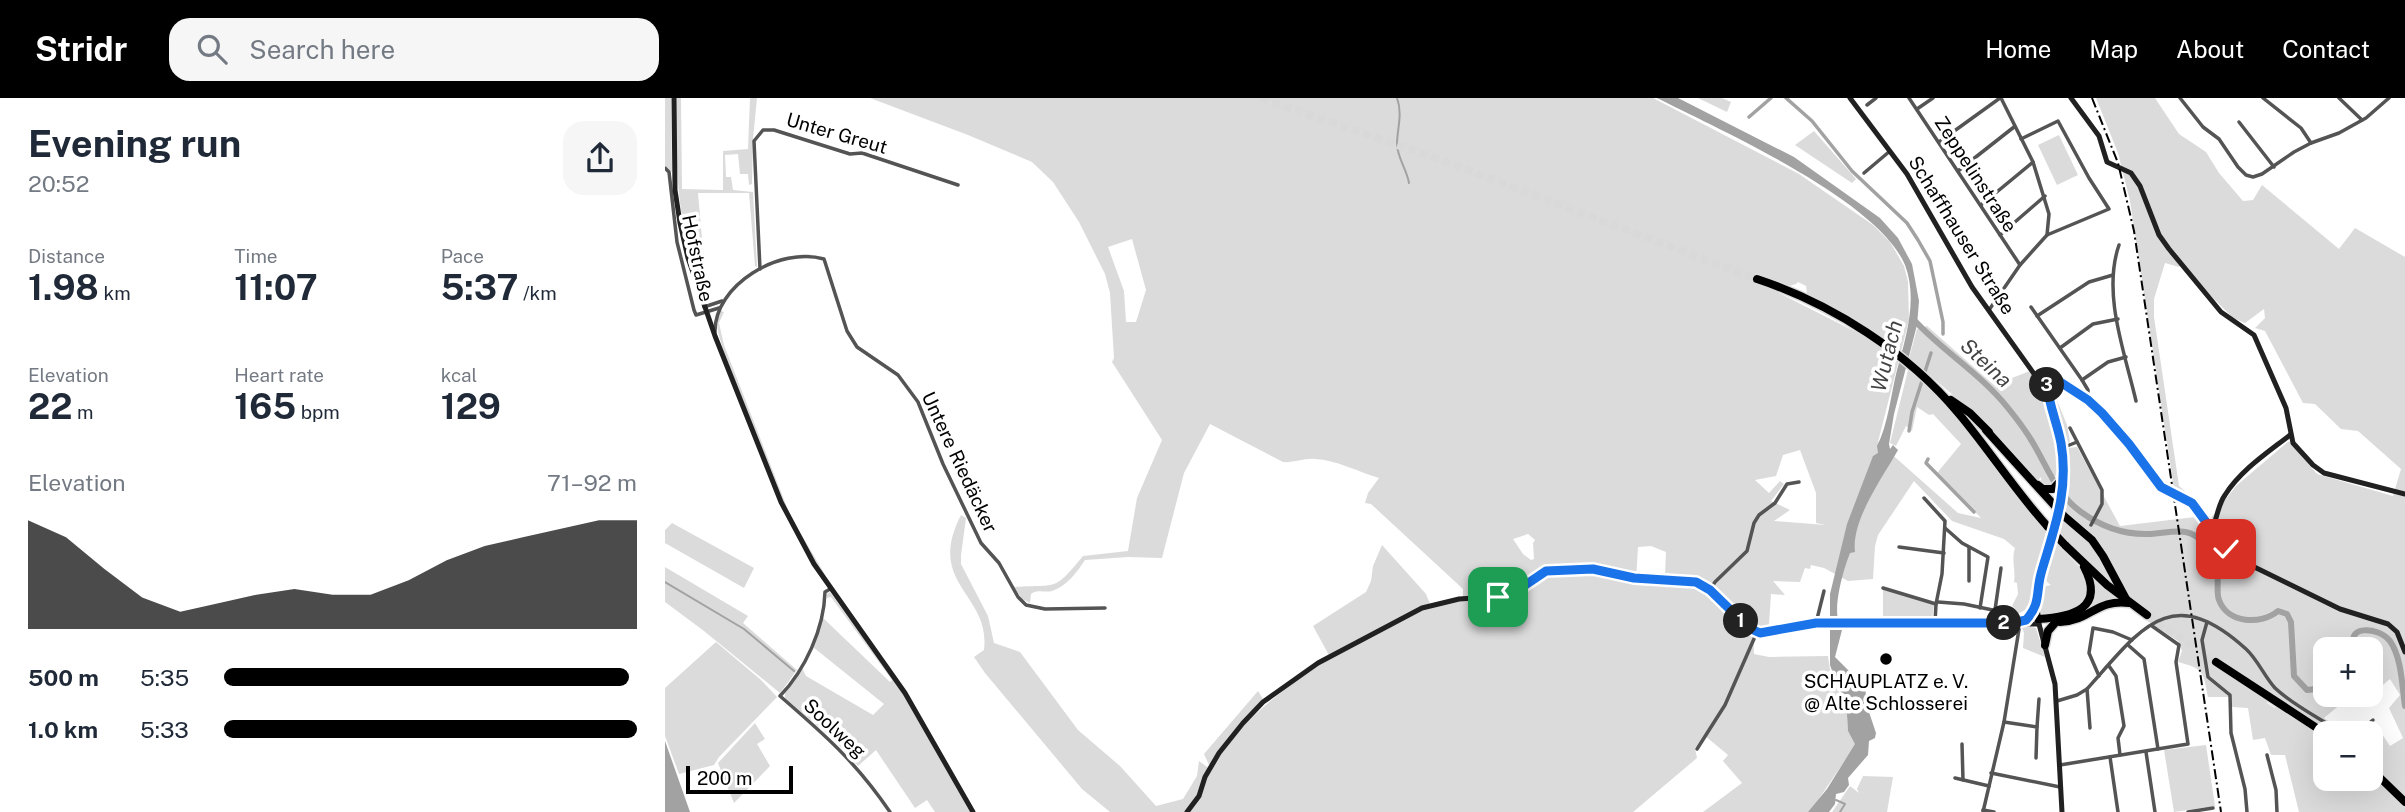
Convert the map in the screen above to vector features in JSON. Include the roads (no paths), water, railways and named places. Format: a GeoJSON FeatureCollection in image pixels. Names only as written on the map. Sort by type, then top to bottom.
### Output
{"type":"FeatureCollection","features":[{"type":"Feature","properties":{"kind":"highway"},"geometry":{"type":"LineString","coordinates":[[1757,279],[1792,292],[1838,316],[1893,352],[1969,413],[2037,485],[2050,490],[2062,481]]}},
{"type":"Feature","properties":{"kind":"highway"},"geometry":{"type":"LineString","coordinates":[[1937,390],[1958,412],[2040,519],[2081,561],[2147,615]]}},
{"type":"Feature","properties":{"kind":"highway"},"geometry":{"type":"LineString","coordinates":[[1986,430],[2060,512],[2097,547],[2129,601]]}},
{"type":"Feature","properties":{"kind":"highway"},"geometry":{"type":"LineString","coordinates":[[2039,622],[2073,614],[2087,603],[2092,585],[2081,561]]}},
{"type":"Feature","properties":{"kind":"highway"},"geometry":{"type":"LineString","coordinates":[[2039,622],[2055,623],[2082,618],[2110,602],[2129,601]]}},
{"type":"Feature","properties":{"kind":"highway"},"geometry":{"type":"LineString","coordinates":[[2045,645],[2048,631],[2055,623]]}},
{"type":"Feature","properties":{"kind":"highway"},"geometry":{"type":"LineString","coordinates":[[2216,662],[2313,725]]}},
{"type":"Feature","properties":{"kind":"highway"},"geometry":{"type":"LineString","coordinates":[[2383,781],[2405,802]]}},
{"type":"Feature","properties":{"kind":"main road"},"geometry":{"type":"LineString","coordinates":[[674,98],[677,206],[688,258],[715,337],[791,525],[830,589],[905,692],[973,812]]}},
{"type":"Feature","properties":{"kind":"main road","name":"Schaffhauser Straße"},"geometry":{"type":"LineString","coordinates":[[1850,98],[1914,184],[1972,286],[2039,381],[2048,400],[2061,448],[2061,502],[2040,577],[2037,606],[2055,681],[2062,812]]}},
{"type":"Feature","properties":{"kind":"main road"},"geometry":{"type":"LineString","coordinates":[[2071,98],[2099,136],[2108,162],[2130,173],[2140,186],[2159,235],[2169,249],[2221,312],[2255,335],[2286,408],[2293,443],[2324,473],[2405,494]]}},
{"type":"Feature","properties":{"kind":"main road"},"geometry":{"type":"LineString","coordinates":[[2039,381],[2053,378],[2088,400],[2129,444],[2161,487],[2192,503],[2226,549],[2238,559],[2340,608],[2388,624],[2401,639],[2405,652]]}},
{"type":"Feature","properties":{"kind":"main road"},"geometry":{"type":"LineString","coordinates":[[2048,400],[2047,385],[2053,378]]}},
{"type":"Feature","properties":{"kind":"main road"},"geometry":{"type":"LineString","coordinates":[[2211,530],[2215,524],[2215,512],[2237,479],[2290,435]]}},
{"type":"Feature","properties":{"kind":"main road"},"geometry":{"type":"LineString","coordinates":[[1187,812],[1199,796],[1205,777],[1219,753],[1263,702],[1337,651],[1422,608],[1459,599],[1505,596],[1524,587],[1538,575],[1553,569],[1593,569],[1647,579],[1696,582],[1710,590],[1749,628],[1757,632],[1816,623],[2039,622]]}},
{"type":"Feature","properties":{"kind":"main road"},"geometry":{"type":"LineString","coordinates":[[2020,622],[2037,606]]}},
{"type":"Feature","properties":{"kind":"street"},"geometry":{"type":"LineString","coordinates":[[1867,105],[1877,98]]}},
{"type":"Feature","properties":{"kind":"street","name":"Zeppelinstraße"},"geometry":{"type":"LineString","coordinates":[[1909,98],[2020,265]]}},
{"type":"Feature","properties":{"kind":"street"},"geometry":{"type":"LineString","coordinates":[[1917,109],[1933,98]]}},
{"type":"Feature","properties":{"kind":"street"},"geometry":{"type":"LineString","coordinates":[[1939,142],[2001,98],[2033,162],[2045,196],[2049,214],[2047,235]]}},
{"type":"Feature","properties":{"kind":"street"},"geometry":{"type":"LineString","coordinates":[[2180,98],[2197,122],[2225,146],[2242,172],[2257,176],[2294,152],[2362,120],[2389,98]]}},
{"type":"Feature","properties":{"kind":"street"},"geometry":{"type":"LineString","coordinates":[[2263,98],[2301,128],[2311,143]]}},
{"type":"Feature","properties":{"kind":"street"},"geometry":{"type":"LineString","coordinates":[[2339,98],[2362,120]]}},
{"type":"Feature","properties":{"kind":"street"},"geometry":{"type":"LineString","coordinates":[[1988,310],[2020,265],[2047,235],[2109,209],[2058,121],[2021,139]]}},
{"type":"Feature","properties":{"kind":"street"},"geometry":{"type":"LineString","coordinates":[[2239,122],[2274,167]]}},
{"type":"Feature","properties":{"kind":"street"},"geometry":{"type":"LineString","coordinates":[[1958,171],[2015,127]]}},
{"type":"Feature","properties":{"kind":"street","name":"Unter Greut"},"geometry":{"type":"LineString","coordinates":[[760,269],[754,141],[763,130],[773,130],[850,154],[862,153],[958,185]]}},
{"type":"Feature","properties":{"kind":"street","name":"Schaffhauser Straße"},"geometry":{"type":"LineString","coordinates":[[1864,173],[1890,151]]}},
{"type":"Feature","properties":{"kind":"street"},"geometry":{"type":"LineString","coordinates":[[1981,206],[2033,162]]}},
{"type":"Feature","properties":{"kind":"street","name":"Hofstraße"},"geometry":{"type":"LineString","coordinates":[[665,168],[669,172],[677,242],[696,315],[705,309]]}},
{"type":"Feature","properties":{"kind":"street"},"geometry":{"type":"LineString","coordinates":[[2000,235],[2045,196]]}},
{"type":"Feature","properties":{"kind":"street"},"geometry":{"type":"LineString","coordinates":[[2119,245],[2113,275],[2118,319],[2136,401]]}},
{"type":"Feature","properties":{"kind":"street","name":"Untere Riedäcker"},"geometry":{"type":"LineString","coordinates":[[705,309],[722,301],[744,279],[779,261],[817,257],[825,261],[847,331],[857,347],[898,375],[918,402],[943,464],[981,543],[999,563],[1021,600],[1026,605],[1052,610],[1105,608]]}},
{"type":"Feature","properties":{"kind":"street"},"geometry":{"type":"LineString","coordinates":[[2037,316],[2089,282],[2113,275]]}},
{"type":"Feature","properties":{"kind":"street","name":"Untere Riedäcker"},"geometry":{"type":"LineString","coordinates":[[715,337],[716,317],[722,301]]}},
{"type":"Feature","properties":{"kind":"street"},"geometry":{"type":"LineString","coordinates":[[2031,307],[2082,380],[2088,390],[2088,400]]}},
{"type":"Feature","properties":{"kind":"street"},"geometry":{"type":"LineString","coordinates":[[705,309],[719,308]]}},
{"type":"Feature","properties":{"kind":"street"},"geometry":{"type":"LineString","coordinates":[[2060,348],[2093,324],[2118,319]]}},
{"type":"Feature","properties":{"kind":"street"},"geometry":{"type":"LineString","coordinates":[[2082,380],[2108,362],[2126,357]]}},
{"type":"Feature","properties":{"kind":"street"},"geometry":{"type":"LineString","coordinates":[[2070,428],[2102,490],[2102,505],[2091,525]]}},
{"type":"Feature","properties":{"kind":"street"},"geometry":{"type":"LineString","coordinates":[[2061,448],[2077,442]]}},
{"type":"Feature","properties":{"kind":"street"},"geometry":{"type":"LineString","coordinates":[[1710,590],[1747,551],[1754,523],[1759,515],[1775,503],[1787,484],[1799,482]]}},
{"type":"Feature","properties":{"kind":"street"},"geometry":{"type":"LineString","coordinates":[[1924,498],[1945,521],[1944,553],[1935,623]]}},
{"type":"Feature","properties":{"kind":"street"},"geometry":{"type":"LineString","coordinates":[[1945,528],[1969,548],[1988,557],[1980,608]]}},
{"type":"Feature","properties":{"kind":"street"},"geometry":{"type":"LineString","coordinates":[[1899,547],[1944,553]]}},
{"type":"Feature","properties":{"kind":"street"},"geometry":{"type":"LineString","coordinates":[[1969,548],[1969,581]]}},
{"type":"Feature","properties":{"kind":"street"},"geometry":{"type":"LineString","coordinates":[[1995,610],[2001,568]]}},
{"type":"Feature","properties":{"kind":"street"},"geometry":{"type":"LineString","coordinates":[[1883,588],[1937,603],[1995,610],[2009,614],[2020,622],[2004,722],[1983,811],[1994,812]]}},
{"type":"Feature","properties":{"kind":"street","name":"Soolweg"},"geometry":{"type":"LineString","coordinates":[[830,589],[825,592],[823,612],[815,639],[795,678],[780,696],[841,750],[867,779],[890,812]]}},
{"type":"Feature","properties":{"kind":"street"},"geometry":{"type":"LineString","coordinates":[[1816,623],[1824,591]]}},
{"type":"Feature","properties":{"kind":"street"},"geometry":{"type":"LineString","coordinates":[[2057,701],[2087,689],[2142,630],[2173,615],[2192,615],[2214,625],[2248,651],[2280,691],[2324,721]]}},
{"type":"Feature","properties":{"kind":"street"},"geometry":{"type":"LineString","coordinates":[[2207,622],[2202,640],[2208,677],[2230,695],[2231,733],[2245,789],[2247,812]]}},
{"type":"Feature","properties":{"kind":"street"},"geometry":{"type":"LineString","coordinates":[[2060,765],[2188,744],[2176,662],[2179,645],[2152,626]]}},
{"type":"Feature","properties":{"kind":"street"},"geometry":{"type":"LineString","coordinates":[[2099,676],[2089,653],[2093,628],[2132,640]]}},
{"type":"Feature","properties":{"kind":"street"},"geometry":{"type":"LineString","coordinates":[[1697,749],[1725,705],[1757,632]]}},
{"type":"Feature","properties":{"kind":"street"},"geometry":{"type":"LineString","coordinates":[[2128,645],[2144,659],[2158,749]]}},
{"type":"Feature","properties":{"kind":"street"},"geometry":{"type":"LineString","coordinates":[[2109,666],[2116,676],[2124,726],[2118,738],[2120,755]]}},
{"type":"Feature","properties":{"kind":"street"},"geometry":{"type":"LineString","coordinates":[[2087,689],[2090,728]]}},
{"type":"Feature","properties":{"kind":"street"},"geometry":{"type":"LineString","coordinates":[[2036,758],[2039,699]]}},
{"type":"Feature","properties":{"kind":"street"},"geometry":{"type":"LineString","coordinates":[[2004,722],[2037,727]]}},
{"type":"Feature","properties":{"kind":"street"},"geometry":{"type":"LineString","coordinates":[[1962,744],[1963,780]]}},
{"type":"Feature","properties":{"kind":"street"},"geometry":{"type":"LineString","coordinates":[[2145,751],[2155,812]]}},
{"type":"Feature","properties":{"kind":"street"},"geometry":{"type":"LineString","coordinates":[[2267,755],[2276,790],[2277,812]]}},
{"type":"Feature","properties":{"kind":"street"},"geometry":{"type":"LineString","coordinates":[[2110,757],[2118,812]]}},
{"type":"Feature","properties":{"kind":"street"},"geometry":{"type":"LineString","coordinates":[[1991,773],[2060,787]]}},
{"type":"Feature","properties":{"kind":"street"},"geometry":{"type":"LineString","coordinates":[[1955,778],[1989,786]]}},
{"type":"Feature","properties":{"kind":"street"},"geometry":{"type":"LineString","coordinates":[[2188,812],[2213,808]]}},
{"type":"Feature","properties":{"kind":"waterway"},"geometry":{"type":"LineString","coordinates":[[1397,98],[1400,116],[1397,149],[1409,183]]}},
{"type":"Feature","properties":{"kind":"waterway"},"geometry":{"type":"LineString","coordinates":[[1749,117],[1771,98]]}},
{"type":"Feature","properties":{"kind":"waterway"},"geometry":{"type":"LineString","coordinates":[[1786,98],[1812,121],[1852,171],[1907,223],[1930,261],[1943,322],[1943,334]]}},
{"type":"Feature","properties":{"kind":"waterway","name":"Steina"},"geometry":{"type":"LineString","coordinates":[[1915,321],[1998,396],[2021,425],[2059,489],[2072,505],[2111,528],[2136,534],[2185,532],[2197,537],[2218,577],[2219,600],[2230,614],[2245,620],[2263,619],[2278,611],[2287,614],[2291,622],[2294,676],[2307,690],[2313,689]]}},
{"type":"Feature","properties":{"kind":"waterway"},"geometry":{"type":"LineString","coordinates":[[1909,431],[1912,412],[1931,353]]}},
{"type":"Feature","properties":{"kind":"waterway"},"geometry":{"type":"LineString","coordinates":[[1928,459],[1926,463],[1974,512]]}},
{"type":"Feature","properties":{"kind":"waterway"},"geometry":{"type":"LineString","coordinates":[[665,582],[744,629],[794,671]]}},
{"type":"Feature","properties":{"kind":"waterway","name":"Steina"},"geometry":{"type":"LineString","coordinates":[[2354,637],[2358,632],[2370,630],[2390,641],[2399,664],[2405,706]]}},
{"type":"Feature","properties":{"kind":"waterway"},"geometry":{"type":"LineString","coordinates":[[1836,800],[1845,804],[1840,812]]}},
{"type":"Feature","properties":{"kind":"tunnel"},"geometry":{"type":"LineString","coordinates":[[1261,98],[1438,159],[1757,279]]}},
{"type":"Feature","properties":{"kind":"tunnel"},"geometry":{"type":"LineString","coordinates":[[2147,615],[2216,662]]}},
{"type":"Feature","properties":{"kind":"railway"},"geometry":{"type":"LineString","coordinates":[[2092,98],[2118,163],[2134,231],[2221,812]]}},
{"type":"Feature","properties":{"kind":"place","name":"SCHAUPLATZ e. V. @ Alte Schlosserei"},"geometry":{"type":"Point","coordinates":[1886,659]}},
{"type":"Feature","properties":{"kind":"water label","name":"Wutach"},"geometry":{"type":"Point","coordinates":[1887,356]}}]}
